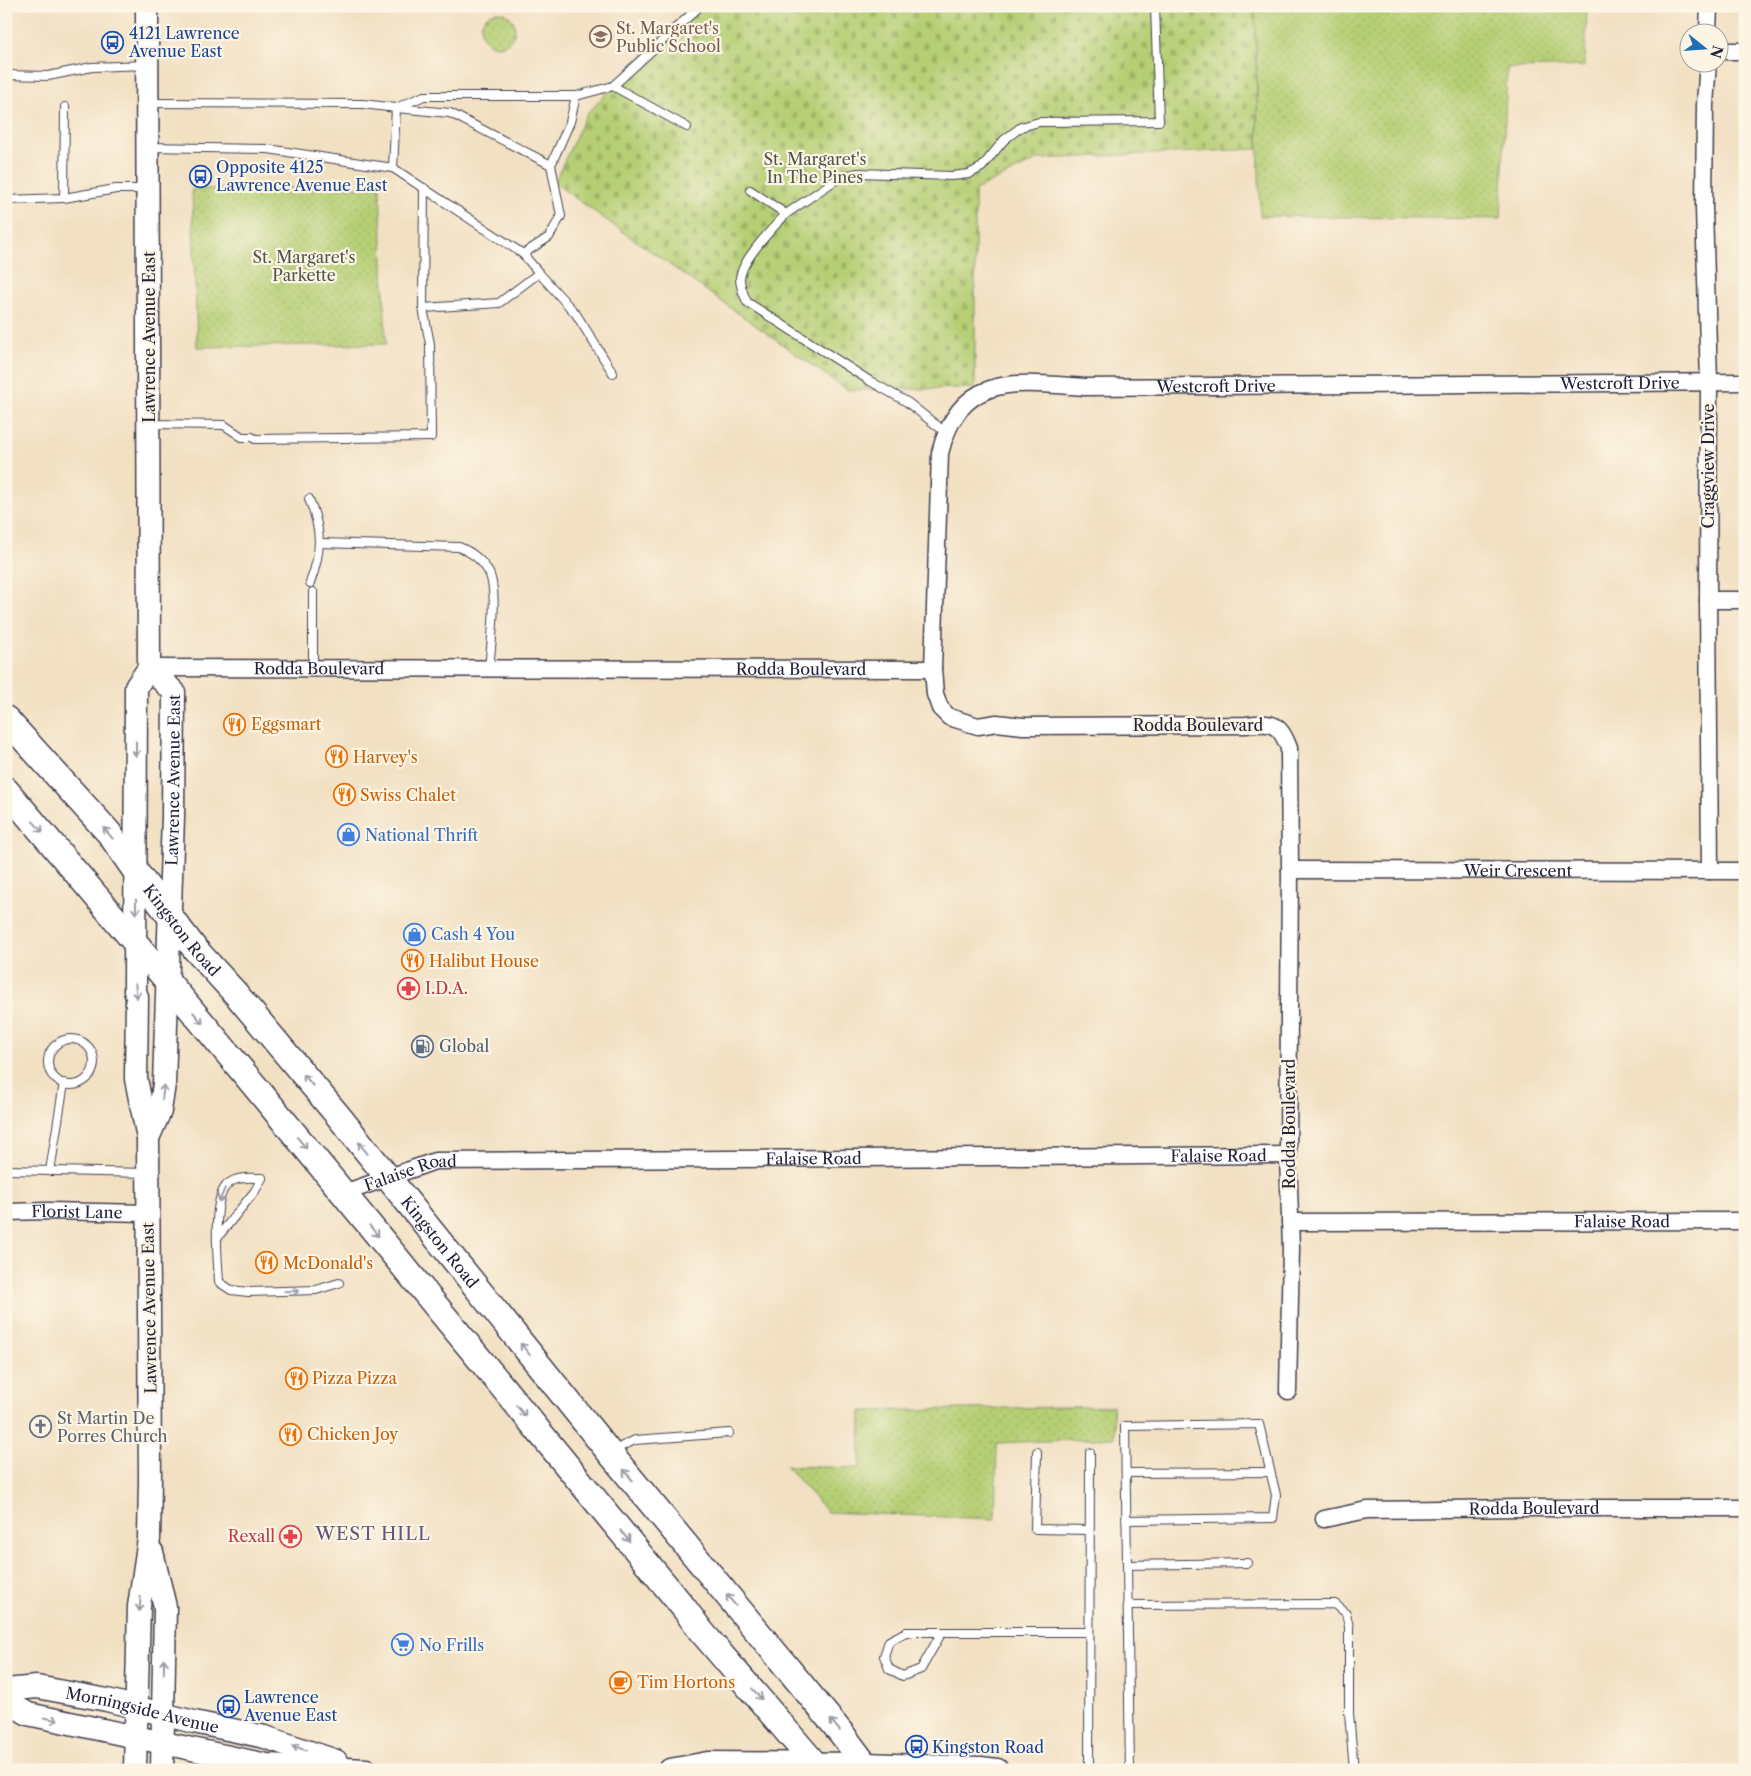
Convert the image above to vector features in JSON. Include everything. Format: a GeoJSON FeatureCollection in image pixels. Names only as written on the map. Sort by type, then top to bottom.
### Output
{"type":"FeatureCollection","features":[{"type":"Feature","properties":{"kind":"main road","name":"Lawrence Avenue East"},"geometry":{"type":"LineString","coordinates":[[135,1770],[139,1606],[149,1539],[150,1314],[148,1138],[136,1079],[136,687],[150,668],[147,6]]}},
{"type":"Feature","properties":{"kind":"main road","name":"Lawrence Avenue East"},"geometry":{"type":"LineString","coordinates":[[148,1138],[160,1112],[165,1065],[173,817],[174,692],[150,668]]}},
{"type":"Feature","properties":{"kind":"main road","name":"Kingston Road"},"geometry":{"type":"LineString","coordinates":[[6,719],[109,833],[136,872],[195,949],[236,994],[340,1118],[609,1452],[867,1767]]}},
{"type":"Feature","properties":{"kind":"main road"},"geometry":{"type":"LineString","coordinates":[[6,790],[136,942],[344,1193],[701,1631],[818,1767]]}},
{"type":"Feature","properties":{"kind":"main road","name":"Lawrence Avenue East"},"geometry":{"type":"LineString","coordinates":[[149,1539],[165,1607],[162,1770]]}},
{"type":"Feature","properties":{"kind":"main road","name":"Morningside Avenue"},"geometry":{"type":"LineString","coordinates":[[6,1690],[37,1687],[107,1700],[136,1709],[265,1737],[366,1770]]}},
{"type":"Feature","properties":{"kind":"main road","name":"Morningside Avenue"},"geometry":{"type":"LineString","coordinates":[[6,1701],[28,1714],[267,1765],[361,1769]]}},
{"type":"Feature","properties":{"kind":"main road"},"geometry":{"type":"LineString","coordinates":[[670,1770],[708,1763],[818,1767],[980,1768],[997,1770]]}},
{"type":"Feature","properties":{"kind":"street"},"geometry":{"type":"LineString","coordinates":[[1708,22],[1709,6]]}},
{"type":"Feature","properties":{"kind":"street"},"geometry":{"type":"LineString","coordinates":[[1728,51],[1745,51]]}},
{"type":"Feature","properties":{"kind":"street","name":"Craggview Drive"},"geometry":{"type":"LineString","coordinates":[[1707,72],[1705,105],[1704,208],[1709,382],[1710,870]]}},
{"type":"Feature","properties":{"kind":"street","name":"Westcroft Drive"},"geometry":{"type":"LineString","coordinates":[[933,669],[940,453],[945,432],[958,411],[982,392],[1011,384],[1084,387],[1745,382]]}},
{"type":"Feature","properties":{"kind":"street"},"geometry":{"type":"LineString","coordinates":[[1708,600],[1745,600]]}},
{"type":"Feature","properties":{"kind":"street","name":"Rodda Boulevard"},"geometry":{"type":"LineString","coordinates":[[150,668],[933,669],[935,694],[940,708],[949,716],[978,726],[997,724],[1023,726],[1246,725],[1264,723],[1278,727],[1284,735],[1289,748],[1288,1155],[1290,1222],[1288,1391]]}},
{"type":"Feature","properties":{"kind":"street","name":"Weir Crescent"},"geometry":{"type":"LineString","coordinates":[[1290,870],[1745,871]]}},
{"type":"Feature","properties":{"kind":"street","name":"Falaise Road"},"geometry":{"type":"LineString","coordinates":[[344,1193],[435,1161],[1288,1155]]}},
{"type":"Feature","properties":{"kind":"street","name":"Florist Lane"},"geometry":{"type":"LineString","coordinates":[[6,1212],[148,1213]]}},
{"type":"Feature","properties":{"kind":"street","name":"Falaise Road"},"geometry":{"type":"LineString","coordinates":[[1290,1222],[1745,1221]]}},
{"type":"Feature","properties":{"kind":"street","name":"Rodda Boulevard"},"geometry":{"type":"LineString","coordinates":[[1324,1518],[1367,1510],[1745,1508]]}},
{"type":"Feature","properties":{"kind":"lane"},"geometry":{"type":"LineString","coordinates":[[396,108],[424,96],[576,96],[613,86],[700,6]]}},
{"type":"Feature","properties":{"kind":"lane"},"geometry":{"type":"LineString","coordinates":[[945,432],[907,402],[870,381],[747,302],[741,288],[740,277],[757,247],[786,214],[840,177],[858,173],[952,176],[969,174],[982,167],[1004,140],[1021,126],[1039,122],[1159,121],[1155,6]]}},
{"type":"Feature","properties":{"kind":"lane"},"geometry":{"type":"LineString","coordinates":[[6,75],[48,76],[92,67],[148,65]]}},
{"type":"Feature","properties":{"kind":"lane"},"geometry":{"type":"LineString","coordinates":[[613,86],[688,127]]}},
{"type":"Feature","properties":{"kind":"lane"},"geometry":{"type":"LineString","coordinates":[[523,254],[549,237],[561,216],[551,165],[570,122],[576,96]]}},
{"type":"Feature","properties":{"kind":"lane"},"geometry":{"type":"LineString","coordinates":[[148,102],[363,104],[450,113],[551,165]]}},
{"type":"Feature","properties":{"kind":"lane"},"geometry":{"type":"LineString","coordinates":[[64,198],[65,108]]}},
{"type":"Feature","properties":{"kind":"lane"},"geometry":{"type":"LineString","coordinates":[[393,168],[396,108]]}},
{"type":"Feature","properties":{"kind":"lane"},"geometry":{"type":"LineString","coordinates":[[148,148],[268,149],[393,168],[523,254],[576,314],[612,373]]}},
{"type":"Feature","properties":{"kind":"lane"},"geometry":{"type":"LineString","coordinates":[[150,424],[224,425],[242,437],[252,437],[255,439],[431,438],[430,344],[423,308],[424,188]]}},
{"type":"Feature","properties":{"kind":"lane"},"geometry":{"type":"LineString","coordinates":[[6,200],[64,198],[116,189],[148,189]]}},
{"type":"Feature","properties":{"kind":"lane"},"geometry":{"type":"LineString","coordinates":[[750,190],[786,214]]}},
{"type":"Feature","properties":{"kind":"lane"},"geometry":{"type":"LineString","coordinates":[[423,308],[499,303],[539,273]]}},
{"type":"Feature","properties":{"kind":"lane"},"geometry":{"type":"LineString","coordinates":[[309,499],[317,517],[320,544],[317,564],[310,583]]}},
{"type":"Feature","properties":{"kind":"lane"},"geometry":{"type":"LineString","coordinates":[[320,544],[459,547],[478,558],[488,571],[494,586],[489,668]]}},
{"type":"Feature","properties":{"kind":"lane"},"geometry":{"type":"LineString","coordinates":[[313,669],[314,592]]}},
{"type":"Feature","properties":{"kind":"lane"},"geometry":{"type":"LineString","coordinates":[[78,1040],[89,1048],[93,1054],[93,1068],[90,1075],[78,1083],[64,1083],[52,1074],[48,1059],[56,1045],[62,1041],[78,1040]]}},
{"type":"Feature","properties":{"kind":"lane"},"geometry":{"type":"LineString","coordinates":[[50,1171],[64,1083]]}},
{"type":"Feature","properties":{"kind":"lane"},"geometry":{"type":"LineString","coordinates":[[6,1170],[148,1173]]}},
{"type":"Feature","properties":{"kind":"lane"},"geometry":{"type":"LineString","coordinates":[[217,1238],[262,1178],[239,1178],[227,1184],[219,1200],[217,1238],[219,1282],[231,1290],[248,1292],[316,1290],[339,1283]]}},
{"type":"Feature","properties":{"kind":"lane"},"geometry":{"type":"LineString","coordinates":[[1126,1520],[1273,1518],[1276,1496],[1259,1424],[1125,1426],[1126,1473],[1126,1520],[1127,1605],[1130,1770]]}},
{"type":"Feature","properties":{"kind":"lane"},"geometry":{"type":"LineString","coordinates":[[609,1452],[635,1440],[729,1433]]}},
{"type":"Feature","properties":{"kind":"lane"},"geometry":{"type":"LineString","coordinates":[[1038,1452],[1035,1529],[1089,1530]]}},
{"type":"Feature","properties":{"kind":"lane"},"geometry":{"type":"LineString","coordinates":[[1089,1770],[1090,1453]]}},
{"type":"Feature","properties":{"kind":"lane"},"geometry":{"type":"LineString","coordinates":[[1126,1473],[1270,1472]]}},
{"type":"Feature","properties":{"kind":"lane"},"geometry":{"type":"LineString","coordinates":[[1127,1566],[1247,1563]]}},
{"type":"Feature","properties":{"kind":"lane"},"geometry":{"type":"LineString","coordinates":[[1127,1605],[1335,1604],[1346,1613],[1349,1627],[1349,1713],[1354,1770]]}},
{"type":"Feature","properties":{"kind":"lane"},"geometry":{"type":"LineString","coordinates":[[942,1632],[921,1669],[903,1676],[889,1669],[884,1656],[889,1641],[906,1632],[942,1632],[1088,1632]]}},
{"type":"Feature","properties":{"kind":"green space","name":"St. Margaret's In The Pines"},"geometry":{"type":"Polygon","coordinates":[[[690,6],[1255,6],[1258,149],[1039,159],[975,190],[975,388],[847,390],[554,183],[586,115],[690,6]]]}},
{"type":"Feature","properties":{"kind":"green space"},"geometry":{"type":"Polygon","coordinates":[[[1255,6],[1587,6],[1585,66],[1507,68],[1501,219],[1260,216],[1255,6]]]}},
{"type":"Feature","properties":{"kind":"green space"},"geometry":{"type":"Polygon","coordinates":[[[498,12],[505,13],[510,17],[514,22],[514,36],[510,41],[505,45],[498,46],[491,45],[486,41],[482,36],[481,29],[482,22],[486,17],[491,13],[498,12]]]}},
{"type":"Feature","properties":{"kind":"green space","name":"St. Margaret's Parkette"},"geometry":{"type":"Polygon","coordinates":[[[380,187],[386,344],[197,347],[192,189],[380,187]]]}},
{"type":"Feature","properties":{"kind":"green space"},"geometry":{"type":"Polygon","coordinates":[[[1113,1406],[1115,1438],[997,1443],[995,1519],[827,1512],[786,1466],[860,1468],[861,1411],[1113,1406]]]}},
{"type":"Feature","properties":{"kind":"place","name":"St. Margaret's Public School"},"geometry":{"type":"Point","coordinates":[600,37]}},
{"type":"Feature","properties":{"kind":"place","name":"4121 Lawrence Avenue East"},"geometry":{"type":"Point","coordinates":[113,42]}},
{"type":"Feature","properties":{"kind":"place","name":"Opposite 4125 Lawrence Avenue East"},"geometry":{"type":"Point","coordinates":[200,176]}},
{"type":"Feature","properties":{"kind":"place","name":"Eggsmart"},"geometry":{"type":"Point","coordinates":[235,724]}},
{"type":"Feature","properties":{"kind":"place","name":"Harvey's"},"geometry":{"type":"Point","coordinates":[337,757]}},
{"type":"Feature","properties":{"kind":"place","name":"Swiss Chalet"},"geometry":{"type":"Point","coordinates":[344,795]}},
{"type":"Feature","properties":{"kind":"place","name":"National Thrift"},"geometry":{"type":"Point","coordinates":[349,835]}},
{"type":"Feature","properties":{"kind":"place","name":"Cash 4 You"},"geometry":{"type":"Point","coordinates":[415,934]}},
{"type":"Feature","properties":{"kind":"place","name":"Halibut House"},"geometry":{"type":"Point","coordinates":[413,961]}},
{"type":"Feature","properties":{"kind":"place","name":"I.D.A."},"geometry":{"type":"Point","coordinates":[409,988]}},
{"type":"Feature","properties":{"kind":"place","name":"Global"},"geometry":{"type":"Point","coordinates":[423,1046]}},
{"type":"Feature","properties":{"kind":"place","name":"McDonald's"},"geometry":{"type":"Point","coordinates":[267,1263]}},
{"type":"Feature","properties":{"kind":"place","name":"Pizza Pizza"},"geometry":{"type":"Point","coordinates":[296,1378]}},
{"type":"Feature","properties":{"kind":"place","name":"St Martin De Porres Church"},"geometry":{"type":"Point","coordinates":[41,1427]}},
{"type":"Feature","properties":{"kind":"place","name":"Chicken Joy"},"geometry":{"type":"Point","coordinates":[291,1434]}},
{"type":"Feature","properties":{"kind":"place","name":"Rexall"},"geometry":{"type":"Point","coordinates":[291,1536]}},
{"type":"Feature","properties":{"kind":"place","name":"No Frills"},"geometry":{"type":"Point","coordinates":[403,1645]}},
{"type":"Feature","properties":{"kind":"place","name":"Tim Hortons"},"geometry":{"type":"Point","coordinates":[621,1682]}},
{"type":"Feature","properties":{"kind":"place","name":"Lawrence Avenue East"},"geometry":{"type":"Point","coordinates":[228,1706]}},
{"type":"Feature","properties":{"kind":"place","name":"Kingston Road"},"geometry":{"type":"Point","coordinates":[916,1747]}},
{"type":"Feature","properties":{"kind":"district","name":"WEST HILL"},"geometry":{"type":"Point","coordinates":[373,1534]}}]}
